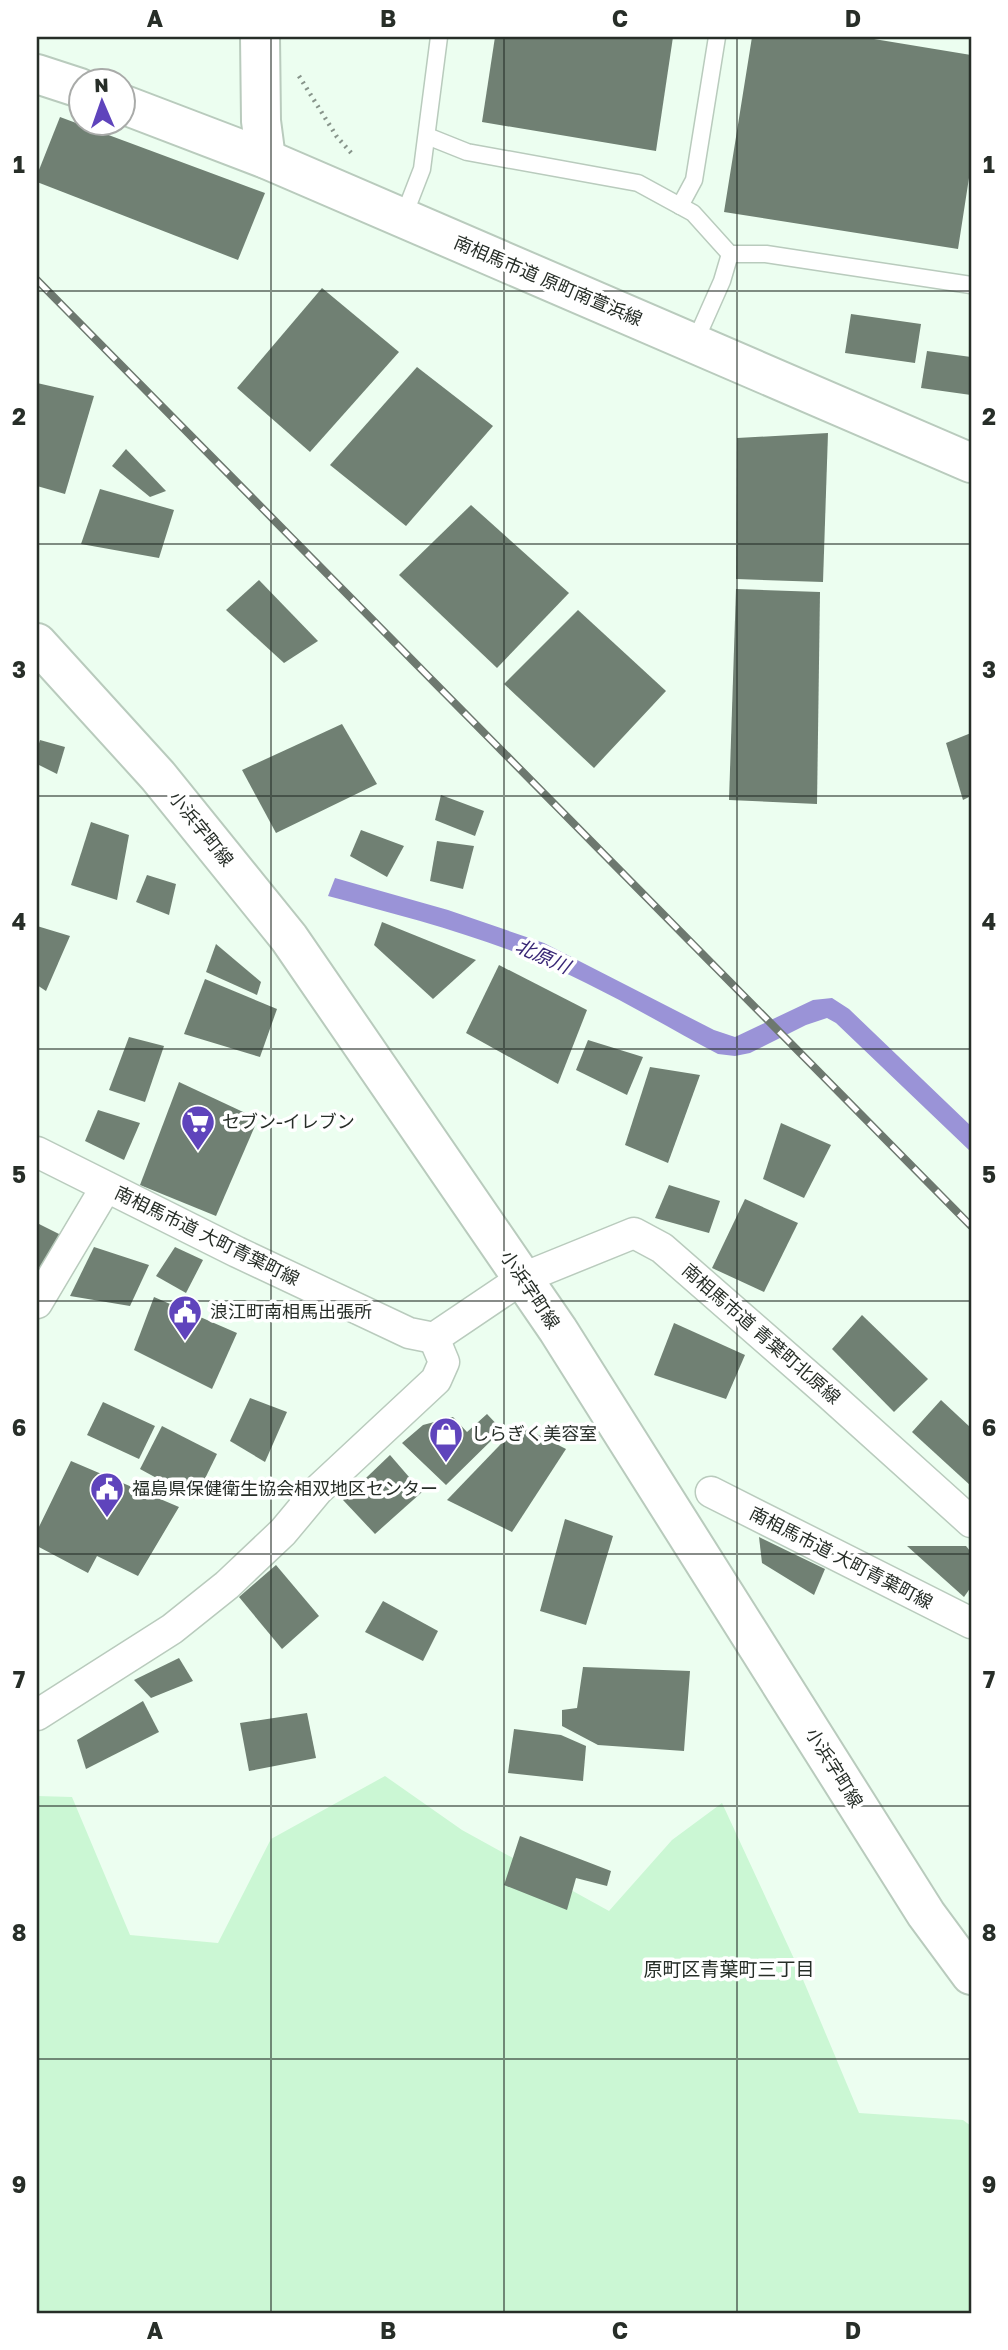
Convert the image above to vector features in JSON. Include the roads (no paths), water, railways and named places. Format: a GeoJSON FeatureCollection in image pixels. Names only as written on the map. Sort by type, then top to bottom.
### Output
{"type":"FeatureCollection","features":[{"type":"Feature","properties":{"kind":"main road"},"geometry":{"type":"LineString","coordinates":[[260,37],[261,121],[266,159]]}},
{"type":"Feature","properties":{"kind":"main road"},"geometry":{"type":"LineString","coordinates":[[37,74],[66,83]]}},
{"type":"Feature","properties":{"kind":"main road","name":"南相馬市道 原町南萱浜線"},"geometry":{"type":"LineString","coordinates":[[136,109],[266,159],[971,463]]}},
{"type":"Feature","properties":{"kind":"main road","name":"小浜字町線"},"geometry":{"type":"LineString","coordinates":[[37,643],[158,776],[289,939],[523,1278],[926,1914],[971,1975]]}},
{"type":"Feature","properties":{"kind":"street","name":"南相馬市道 大町青葉町線"},"geometry":{"type":"LineString","coordinates":[[37,1152],[409,1333],[434,1338]]}},
{"type":"Feature","properties":{"kind":"street"},"geometry":{"type":"LineString","coordinates":[[37,1303],[106,1187]]}},
{"type":"Feature","properties":{"kind":"street","name":"南相馬市道 青葉町北原線"},"geometry":{"type":"LineString","coordinates":[[523,1278],[634,1233],[662,1248],[971,1522]]}},
{"type":"Feature","properties":{"kind":"street"},"geometry":{"type":"LineString","coordinates":[[37,1715],[172,1629],[227,1585],[283,1532],[318,1490],[436,1380],[444,1363],[434,1338],[523,1278]]}},
{"type":"Feature","properties":{"kind":"street","name":"南相馬市道 大町青葉町線"},"geometry":{"type":"LineString","coordinates":[[711,1492],[971,1623]]}},
{"type":"Feature","properties":{"kind":"lane"},"geometry":{"type":"LineString","coordinates":[[403,218],[422,169],[439,37]]}},
{"type":"Feature","properties":{"kind":"lane"},"geometry":{"type":"LineString","coordinates":[[680,206],[694,180],[718,37]]}},
{"type":"Feature","properties":{"kind":"lane"},"geometry":{"type":"LineString","coordinates":[[427,136],[467,152],[638,183],[693,213],[730,254],[766,254],[971,285]]}},
{"type":"Feature","properties":{"kind":"lane"},"geometry":{"type":"LineString","coordinates":[[694,344],[722,281],[730,254]]}},
{"type":"Feature","properties":{"kind":"water","name":"北原川"},"geometry":{"type":"Polygon","coordinates":[[[335,878],[448,910],[544,943],[714,1030],[735,1037],[813,1000],[832,998],[849,1009],[971,1126],[971,1152],[836,1023],[827,1018],[806,1025],[750,1053],[735,1056],[718,1054],[594,987],[543,963],[447,929],[328,896],[335,878]]]}},
{"type":"Feature","properties":{"kind":"railway"},"geometry":{"type":"LineString","coordinates":[[37,280],[971,1226]]}},
{"type":"Feature","properties":{"kind":"place","name":"セブン-イレブン"},"geometry":{"type":"Point","coordinates":[198,1152]}},
{"type":"Feature","properties":{"kind":"place","name":"浪江町南相馬出張所"},"geometry":{"type":"Point","coordinates":[185,1342]}},
{"type":"Feature","properties":{"kind":"place","name":"しらぎく美容室"},"geometry":{"type":"Point","coordinates":[446,1464]}},
{"type":"Feature","properties":{"kind":"place","name":"福島県保健衛生協会相双地区センター"},"geometry":{"type":"Point","coordinates":[107,1519]}},
{"type":"Feature","properties":{"kind":"district","name":"原町区青葉町三丁目"},"geometry":{"type":"Point","coordinates":[729,1969]}}]}
